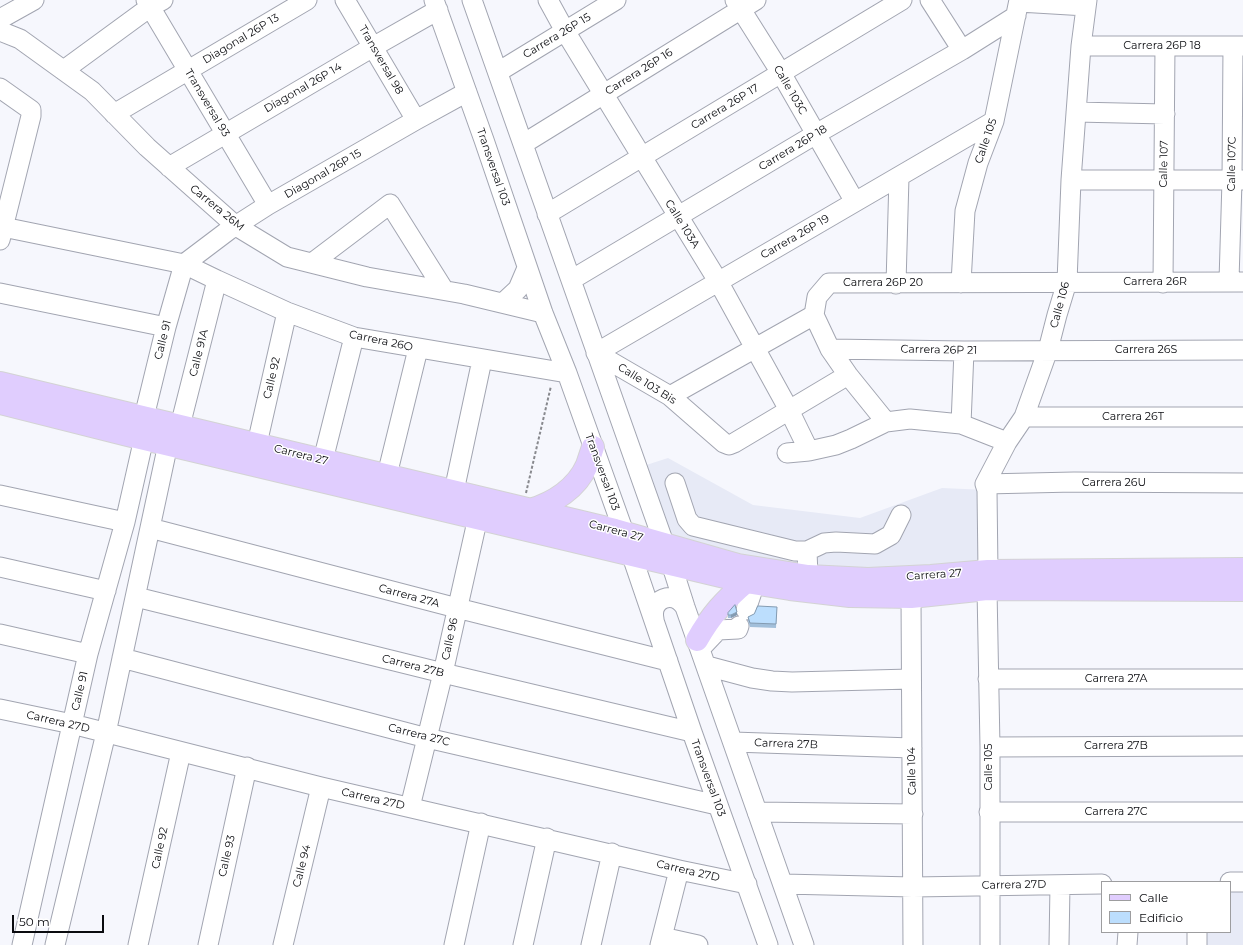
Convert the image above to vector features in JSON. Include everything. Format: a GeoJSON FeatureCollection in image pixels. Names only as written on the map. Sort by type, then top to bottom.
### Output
{"type":"FeatureCollection","features":[{"type":"Feature","properties":{"kind":"main road","name":"Carrera 27"},"geometry":{"type":"LineString","coordinates":[[0,383],[142,437],[166,453],[478,517],[751,582],[790,589],[850,596],[911,597],[987,580],[1243,568]]}},
{"type":"Feature","properties":{"kind":"main road","name":"Carrera 27"},"geometry":{"type":"LineString","coordinates":[[0,403],[142,437],[180,426],[624,532],[738,565],[808,576],[868,579],[931,576],[987,580],[1243,590]]}},
{"type":"Feature","properties":{"kind":"main road"},"geometry":{"type":"LineString","coordinates":[[526,509],[543,506],[560,496],[575,483],[586,466],[593,447]]}},
{"type":"Feature","properties":{"kind":"main road"},"geometry":{"type":"LineString","coordinates":[[699,644],[706,623],[718,608],[751,582]]}},
{"type":"Feature","properties":{"kind":"street"},"geometry":{"type":"LineString","coordinates":[[0,19],[34,0]]}},
{"type":"Feature","properties":{"kind":"street","name":"Diagonal 26P 13"},"geometry":{"type":"LineString","coordinates":[[114,114],[307,0]]}},
{"type":"Feature","properties":{"kind":"street","name":"Transversal 98"},"geometry":{"type":"LineString","coordinates":[[345,0],[416,120]]}},
{"type":"Feature","properties":{"kind":"street"},"geometry":{"type":"LineString","coordinates":[[472,0],[804,945]]}},
{"type":"Feature","properties":{"kind":"street","name":"Calle 103A"},"geometry":{"type":"LineString","coordinates":[[548,0],[565,31],[718,281],[789,410],[809,451]]}},
{"type":"Feature","properties":{"kind":"street","name":"Carrera 26P 15"},"geometry":{"type":"LineString","coordinates":[[498,72],[616,0]]}},
{"type":"Feature","properties":{"kind":"street","name":"Carrera 26P 17"},"geometry":{"type":"LineString","coordinates":[[547,214],[902,0]]}},
{"type":"Feature","properties":{"kind":"street"},"geometry":{"type":"LineString","coordinates":[[930,0],[962,50]]}},
{"type":"Feature","properties":{"kind":"street"},"geometry":{"type":"LineString","coordinates":[[64,70],[153,2]]}},
{"type":"Feature","properties":{"kind":"street","name":"Transversal 93"},"geometry":{"type":"LineString","coordinates":[[153,2],[188,70],[268,205]]}},
{"type":"Feature","properties":{"kind":"street","name":"Calle 103C"},"geometry":{"type":"LineString","coordinates":[[744,3],[781,73],[854,202]]}},
{"type":"Feature","properties":{"kind":"street","name":"Carrera 26P 16"},"geometry":{"type":"LineString","coordinates":[[523,144],[604,94],[744,3]]}},
{"type":"Feature","properties":{"kind":"street"},"geometry":{"type":"LineString","coordinates":[[1018,6],[1087,3]]}},
{"type":"Feature","properties":{"kind":"street","name":"Calle 106"},"geometry":{"type":"LineString","coordinates":[[985,484],[1007,442],[1024,416],[1048,350],[1067,282],[1071,180],[1081,46],[1087,3]]}},
{"type":"Feature","properties":{"kind":"street","name":"Diagonal 26P 14"},"geometry":{"type":"LineString","coordinates":[[169,167],[373,47],[436,5]]}},
{"type":"Feature","properties":{"kind":"street","name":"Transversal 103"},"geometry":{"type":"LineString","coordinates":[[436,5],[543,313],[561,372],[593,447],[624,532],[717,805],[768,945]]}},
{"type":"Feature","properties":{"kind":"street","name":"Carrera 26P 18"},"geometry":{"type":"LineString","coordinates":[[571,280],[816,134],[962,50],[1018,6]]}},
{"type":"Feature","properties":{"kind":"street","name":"Calle 105"},"geometry":{"type":"LineString","coordinates":[[961,283],[965,211],[978,163],[994,121],[1018,6]]}},
{"type":"Feature","properties":{"kind":"street","name":"Carrera 26M"},"geometry":{"type":"LineString","coordinates":[[0,31],[20,39],[92,91],[147,147],[233,228],[287,256],[312,263],[367,277],[464,294],[543,313]]}},
{"type":"Feature","properties":{"kind":"street","name":"Carrera 26P 18"},"geometry":{"type":"LineString","coordinates":[[1081,46],[1238,46]]}},
{"type":"Feature","properties":{"kind":"street","name":"Calle 107"},"geometry":{"type":"LineString","coordinates":[[1163,283],[1165,46]]}},
{"type":"Feature","properties":{"kind":"street","name":"Calle 107C"},"geometry":{"type":"LineString","coordinates":[[1236,281],[1238,46]]}},
{"type":"Feature","properties":{"kind":"street"},"geometry":{"type":"LineString","coordinates":[[0,88],[31,110],[31,116],[2,233]]}},
{"type":"Feature","properties":{"kind":"street","name":"Diagonal 26P 15"},"geometry":{"type":"LineString","coordinates":[[184,264],[233,228],[268,205],[467,92]]}},
{"type":"Feature","properties":{"kind":"street"},"geometry":{"type":"LineString","coordinates":[[1076,112],[1165,114]]}},
{"type":"Feature","properties":{"kind":"street","name":"Carrera 26P 19"},"geometry":{"type":"LineString","coordinates":[[596,353],[994,121]]}},
{"type":"Feature","properties":{"kind":"street"},"geometry":{"type":"LineString","coordinates":[[896,284],[899,177]]}},
{"type":"Feature","properties":{"kind":"street"},"geometry":{"type":"LineString","coordinates":[[1071,180],[1238,180]]}},
{"type":"Feature","properties":{"kind":"street"},"geometry":{"type":"LineString","coordinates":[[312,263],[390,204],[444,290]]}},
{"type":"Feature","properties":{"kind":"street","name":"Carrera 26O"},"geometry":{"type":"LineString","coordinates":[[2,233],[184,264],[288,312],[354,337],[482,360],[561,372]]}},
{"type":"Feature","properties":{"kind":"street","name":"Calle 91"},"geometry":{"type":"LineString","coordinates":[[22,945],[88,654],[125,522],[166,327],[184,264]]}},
{"type":"Feature","properties":{"kind":"street"},"geometry":{"type":"LineString","coordinates":[[503,303],[518,289],[527,268]]}},
{"type":"Feature","properties":{"kind":"street","name":"Calle 91A"},"geometry":{"type":"LineString","coordinates":[[180,426],[217,280]]}},
{"type":"Feature","properties":{"kind":"street","name":"Carrera 26R"},"geometry":{"type":"LineString","coordinates":[[1067,282],[1163,283],[1236,281]]}},
{"type":"Feature","properties":{"kind":"street","name":"Carrera 26P 20"},"geometry":{"type":"LineString","coordinates":[[814,315],[817,297],[829,283],[896,284],[1067,282]]}},
{"type":"Feature","properties":{"kind":"street"},"geometry":{"type":"LineString","coordinates":[[0,293],[166,327]]}},
{"type":"Feature","properties":{"kind":"street","name":"Calle 92"},"geometry":{"type":"LineString","coordinates":[[257,444],[288,312]]}},
{"type":"Feature","properties":{"kind":"street"},"geometry":{"type":"LineString","coordinates":[[670,396],[814,315],[830,349],[848,375],[886,422]]}},
{"type":"Feature","properties":{"kind":"street"},"geometry":{"type":"LineString","coordinates":[[324,460],[354,337]]}},
{"type":"Feature","properties":{"kind":"street"},"geometry":{"type":"LineString","coordinates":[[386,475],[418,349]]}},
{"type":"Feature","properties":{"kind":"street","name":"Carrera 26P 21"},"geometry":{"type":"LineString","coordinates":[[830,349],[964,351],[1048,350]]}},
{"type":"Feature","properties":{"kind":"street","name":"Carrera 26S"},"geometry":{"type":"LineString","coordinates":[[1048,350],[1243,350]]}},
{"type":"Feature","properties":{"kind":"street"},"geometry":{"type":"LineString","coordinates":[[961,424],[964,351]]}},
{"type":"Feature","properties":{"kind":"street","name":"Calle 103 Bis"},"geometry":{"type":"LineString","coordinates":[[596,353],[670,396],[724,443],[729,445],[734,444],[789,410]]}},
{"type":"Feature","properties":{"kind":"street"},"geometry":{"type":"LineString","coordinates":[[454,491],[482,360]]}},
{"type":"Feature","properties":{"kind":"street"},"geometry":{"type":"LineString","coordinates":[[789,410],[848,375]]}},
{"type":"Feature","properties":{"kind":"street","name":"Carrera 26T"},"geometry":{"type":"LineString","coordinates":[[1024,416],[1243,417]]}},
{"type":"Feature","properties":{"kind":"street"},"geometry":{"type":"LineString","coordinates":[[787,453],[809,451],[836,445],[886,422],[910,419],[961,424],[1007,442]]}},
{"type":"Feature","properties":{"kind":"street"},"geometry":{"type":"LineString","coordinates":[[55,945],[106,732],[166,453]]}},
{"type":"Feature","properties":{"kind":"street","name":"Carrera 26U"},"geometry":{"type":"LineString","coordinates":[[985,484],[1074,482],[1243,483]]}},
{"type":"Feature","properties":{"kind":"street"},"geometry":{"type":"LineString","coordinates":[[676,483],[688,519],[693,526],[795,551],[811,550],[824,543],[836,542],[875,544],[891,535],[901,515]]}},
{"type":"Feature","properties":{"kind":"street"},"geometry":{"type":"LineString","coordinates":[[985,484],[987,490],[987,580]]}},
{"type":"Feature","properties":{"kind":"street"},"geometry":{"type":"LineString","coordinates":[[0,495],[125,522]]}},
{"type":"Feature","properties":{"kind":"street","name":"Calle 96"},"geometry":{"type":"LineString","coordinates":[[410,807],[478,517]]}},
{"type":"Feature","properties":{"kind":"street","name":"Carrera 27A"},"geometry":{"type":"LineString","coordinates":[[150,528],[668,661]]}},
{"type":"Feature","properties":{"kind":"street"},"geometry":{"type":"LineString","coordinates":[[807,551],[808,576]]}},
{"type":"Feature","properties":{"kind":"street"},"geometry":{"type":"LineString","coordinates":[[0,567],[106,591]]}},
{"type":"Feature","properties":{"kind":"street","name":"Calle 105"},"geometry":{"type":"LineString","coordinates":[[987,580],[990,747],[990,945]]}},
{"type":"Feature","properties":{"kind":"street"},"geometry":{"type":"LineString","coordinates":[[699,644],[718,630],[738,629],[751,582]]}},
{"type":"Feature","properties":{"kind":"street","name":"Carrera 27B"},"geometry":{"type":"LineString","coordinates":[[136,597],[442,673],[692,732]]}},
{"type":"Feature","properties":{"kind":"street"},"geometry":{"type":"LineString","coordinates":[[654,619],[654,608],[658,602],[665,598],[668,597],[680,600],[685,606]]}},
{"type":"Feature","properties":{"kind":"street","name":"Calle 104"},"geometry":{"type":"LineString","coordinates":[[911,597],[913,945]]}},
{"type":"Feature","properties":{"kind":"street"},"geometry":{"type":"LineString","coordinates":[[0,634],[88,654]]}},
{"type":"Feature","properties":{"kind":"street","name":"Carrera 27C"},"geometry":{"type":"LineString","coordinates":[[122,658],[426,738],[717,805]]}},
{"type":"Feature","properties":{"kind":"street"},"geometry":{"type":"LineString","coordinates":[[707,666],[752,678],[772,681],[792,682],[911,679]]}},
{"type":"Feature","properties":{"kind":"street","name":"Carrera 27A"},"geometry":{"type":"LineString","coordinates":[[988,680],[1243,679]]}},
{"type":"Feature","properties":{"kind":"street","name":"Carrera 27D"},"geometry":{"type":"LineString","coordinates":[[0,709],[106,732],[321,787],[612,853],[679,870],[746,884]]}},
{"type":"Feature","properties":{"kind":"street","name":"Carrera 27B"},"geometry":{"type":"LineString","coordinates":[[733,742],[912,748]]}},
{"type":"Feature","properties":{"kind":"street","name":"Carrera 27B"},"geometry":{"type":"LineString","coordinates":[[990,747],[1243,746]]}},
{"type":"Feature","properties":{"kind":"street","name":"Calle 92"},"geometry":{"type":"LineString","coordinates":[[138,945],[181,752]]}},
{"type":"Feature","properties":{"kind":"street","name":"Calle 93"},"geometry":{"type":"LineString","coordinates":[[208,945],[247,767]]}},
{"type":"Feature","properties":{"kind":"street","name":"Calle 94"},"geometry":{"type":"LineString","coordinates":[[283,945],[321,787]]}},
{"type":"Feature","properties":{"kind":"street"},"geometry":{"type":"LineString","coordinates":[[757,812],[913,814]]}},
{"type":"Feature","properties":{"kind":"street","name":"Carrera 27C"},"geometry":{"type":"LineString","coordinates":[[989,812],[1243,812]]}},
{"type":"Feature","properties":{"kind":"street"},"geometry":{"type":"LineString","coordinates":[[454,945],[481,823]]}},
{"type":"Feature","properties":{"kind":"street"},"geometry":{"type":"LineString","coordinates":[[523,945],[547,838]]}},
{"type":"Feature","properties":{"kind":"street"},"geometry":{"type":"LineString","coordinates":[[591,945],[612,853]]}},
{"type":"Feature","properties":{"kind":"street"},"geometry":{"type":"LineString","coordinates":[[679,870],[661,941],[698,945]]}},
{"type":"Feature","properties":{"kind":"street"},"geometry":{"type":"LineString","coordinates":[[1231,882],[1243,882]]}},
{"type":"Feature","properties":{"kind":"street","name":"Carrera 27D"},"geometry":{"type":"LineString","coordinates":[[783,884],[913,887],[1101,884]]}},
{"type":"Feature","properties":{"kind":"street"},"geometry":{"type":"LineString","coordinates":[[1060,885],[1060,945]]}},
{"type":"Feature","properties":{"kind":"street"},"geometry":{"type":"LineString","coordinates":[[1127,945],[1128,933]]}},
{"type":"Feature","properties":{"kind":"street"},"geometry":{"type":"LineString","coordinates":[[1197,933],[1197,945]]}},
{"type":"Feature","properties":{"kind":"path"},"geometry":{"type":"LineString","coordinates":[[526,509],[561,372]]}},
{"type":"Feature","properties":{"kind":"shaded area"},"geometry":{"type":"Polygon","coordinates":[[[668,458],[753,505],[860,518],[942,488],[987,490],[988,571],[868,579],[671,545],[637,468],[668,458]]]}},
{"type":"Feature","properties":{"kind":"shaded area"},"geometry":{"type":"Polygon","coordinates":[[[1231,882],[1243,882],[1243,945],[1197,945],[1197,933],[1231,933],[1231,882]]]}},
{"type":"Feature","properties":{"kind":"building"},"geometry":{"type":"Polygon","coordinates":[[[735,605],[737,612],[728,615],[728,613],[735,605]]]}},
{"type":"Feature","properties":{"kind":"building"},"geometry":{"type":"Polygon","coordinates":[[[758,606],[777,607],[776,624],[750,623],[748,617],[754,614],[758,606]]]}}]}
